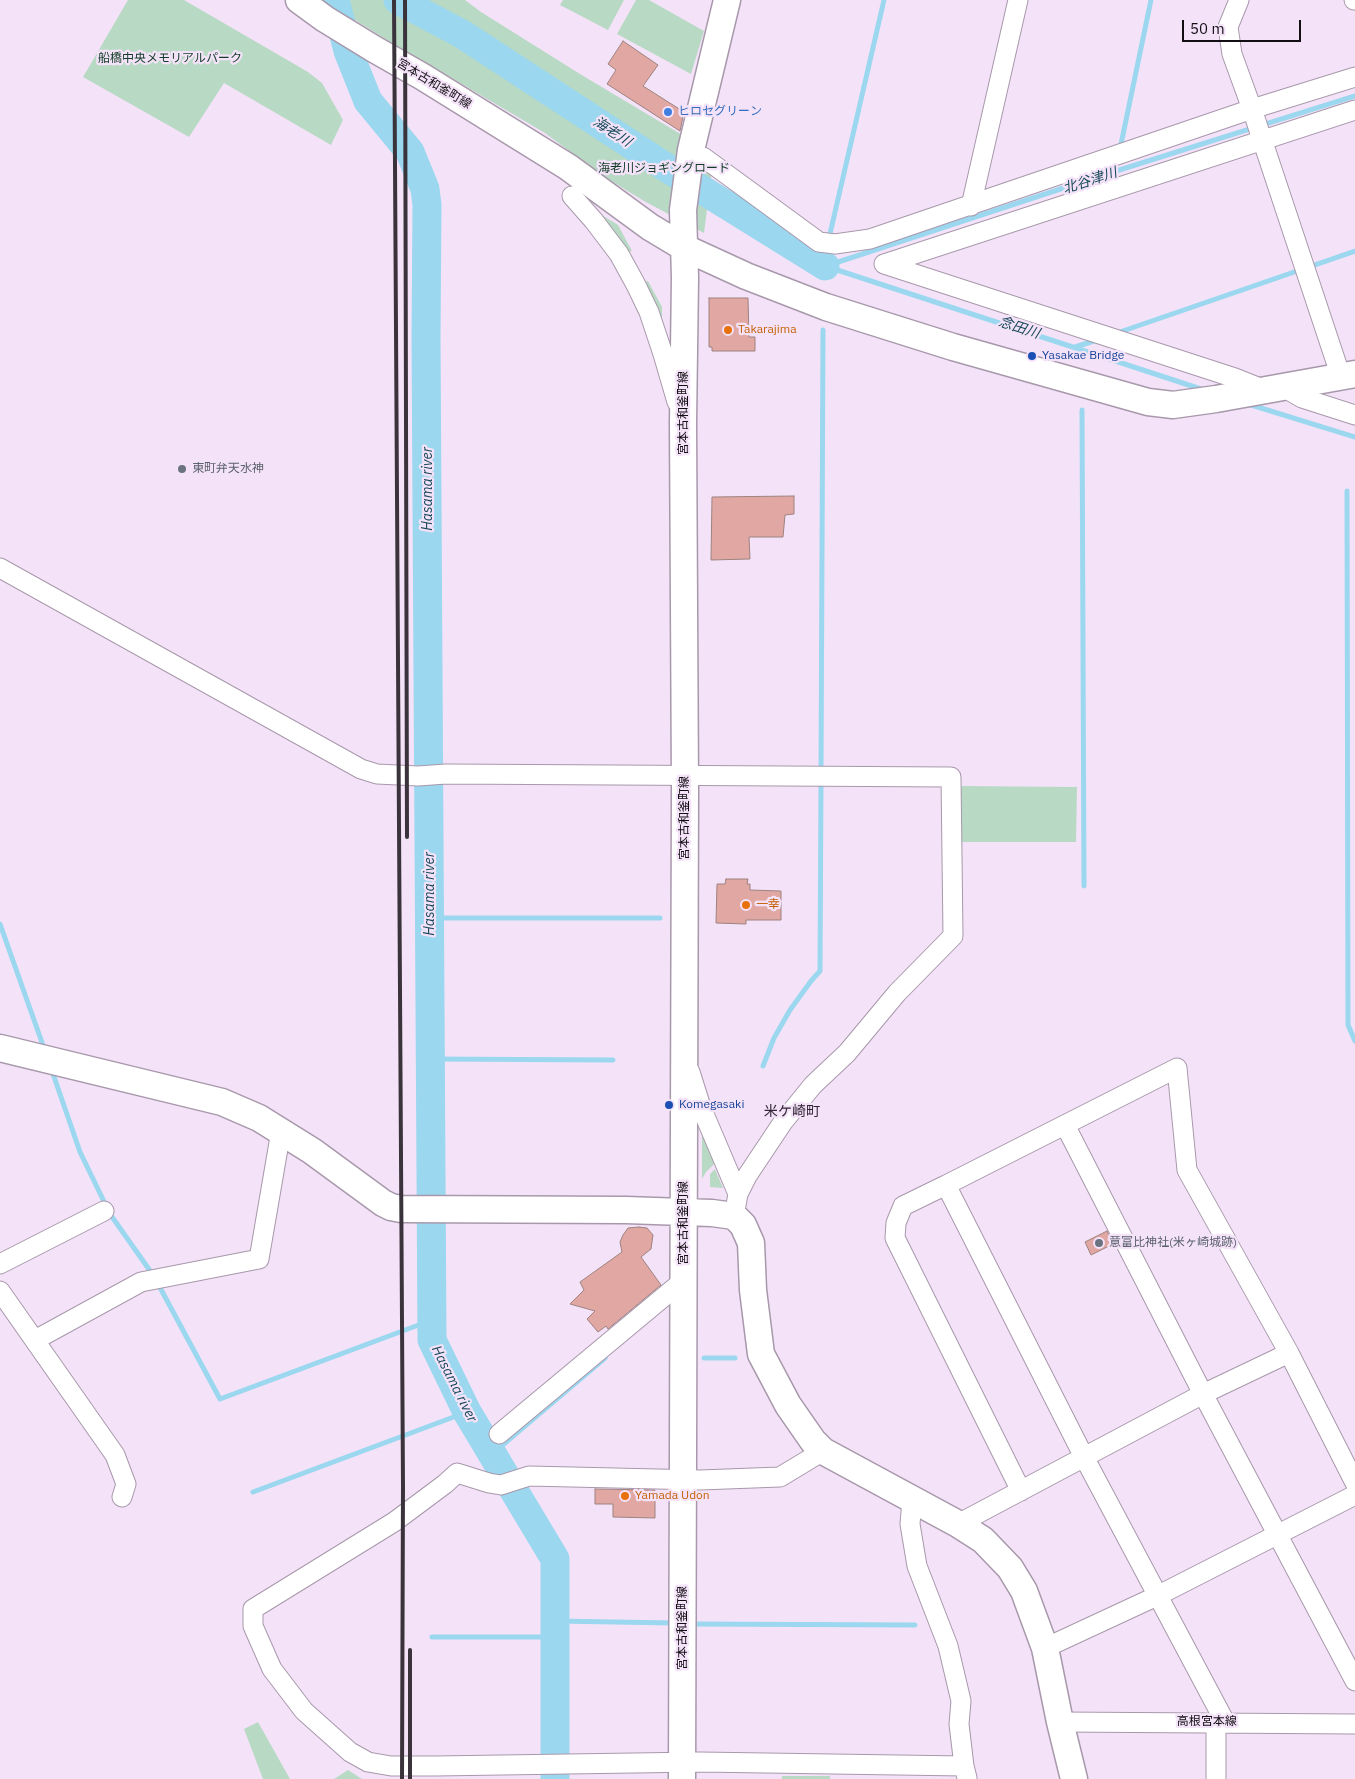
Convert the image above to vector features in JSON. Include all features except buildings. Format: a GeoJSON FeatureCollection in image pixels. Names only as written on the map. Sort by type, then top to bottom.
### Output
{"type":"FeatureCollection","features":[{"type":"Feature","properties":{"kind":"street","name":"宮本古和釜町線"},"geometry":{"type":"LineString","coordinates":[[299,0],[356,38],[546,153],[650,227],[685,248],[683,423],[685,775],[682,1771]]}},
{"type":"Feature","properties":{"kind":"street"},"geometry":{"type":"LineString","coordinates":[[728,0],[696,159],[684,195],[685,248],[728,268],[826,307],[953,347],[1148,402],[1173,405],[1348,375],[1232,54],[1228,27],[1239,0]]}},
{"type":"Feature","properties":{"kind":"street"},"geometry":{"type":"LineString","coordinates":[[971,206],[1018,0]]}},
{"type":"Feature","properties":{"kind":"street"},"geometry":{"type":"LineString","coordinates":[[1355,77],[1257,124],[884,264],[1267,390],[1302,398],[1355,415]]}},
{"type":"Feature","properties":{"kind":"street"},"geometry":{"type":"LineString","coordinates":[[696,159],[819,242],[835,244],[870,239],[971,206],[1257,124],[1355,110]]}},
{"type":"Feature","properties":{"kind":"street"},"geometry":{"type":"LineString","coordinates":[[572,196],[619,254],[649,312],[683,423]]}},
{"type":"Feature","properties":{"kind":"street"},"geometry":{"type":"LineString","coordinates":[[0,568],[361,769],[377,774],[418,776],[685,775],[951,777],[953,936],[896,993],[847,1053],[813,1085],[761,1153],[734,1197],[712,1213],[626,1210],[401,1209],[383,1203],[312,1151],[259,1118],[222,1102],[0,1048]]}},
{"type":"Feature","properties":{"kind":"street"},"geometry":{"type":"LineString","coordinates":[[684,1046],[691,1078],[751,1243],[754,1299],[761,1354],[788,1405],[813,1442],[823,1451],[958,1524],[983,1540],[1010,1568],[1024,1591],[1045,1648],[1074,1779]]}},
{"type":"Feature","properties":{"kind":"street"},"geometry":{"type":"LineString","coordinates":[[1021,1490],[895,1238],[896,1223],[903,1206],[1176,1068],[1187,1170],[1289,1353],[1355,1483]]}},
{"type":"Feature","properties":{"kind":"street"},"geometry":{"type":"LineString","coordinates":[[1065,1125],[1355,1681]]}},
{"type":"Feature","properties":{"kind":"street"},"geometry":{"type":"LineString","coordinates":[[35,1340],[141,1282],[259,1259],[281,1132]]}},
{"type":"Feature","properties":{"kind":"street"},"geometry":{"type":"LineString","coordinates":[[946,1185],[1220,1722],[1216,1779]]}},
{"type":"Feature","properties":{"kind":"street"},"geometry":{"type":"LineString","coordinates":[[0,1264],[104,1211]]}},
{"type":"Feature","properties":{"kind":"street"},"geometry":{"type":"LineString","coordinates":[[499,1434],[684,1280]]}},
{"type":"Feature","properties":{"kind":"street"},"geometry":{"type":"LineString","coordinates":[[1,1293],[115,1455],[126,1484],[122,1497]]}},
{"type":"Feature","properties":{"kind":"street"},"geometry":{"type":"LineString","coordinates":[[958,1524],[1204,1394],[1289,1353]]}},
{"type":"Feature","properties":{"kind":"street"},"geometry":{"type":"LineString","coordinates":[[823,1451],[780,1477],[683,1479],[529,1476],[501,1485],[457,1473],[394,1522],[252,1609],[253,1626],[272,1669],[304,1711],[350,1752],[368,1762],[436,1773],[554,1764],[682,1771],[965,1773],[959,1724],[961,1701],[948,1646],[917,1566],[910,1524],[912,1500]]}},
{"type":"Feature","properties":{"kind":"street"},"geometry":{"type":"LineString","coordinates":[[1045,1648],[1157,1596],[1355,1495]]}},
{"type":"Feature","properties":{"kind":"street","name":"高根宮本線"},"geometry":{"type":"LineString","coordinates":[[1060,1722],[1355,1724]]}},
{"type":"Feature","properties":{"kind":"green space","name":"船橋中央メモリアルパーク"},"geometry":{"type":"Polygon","coordinates":[[[128,0],[184,0],[308,72],[322,83],[343,120],[331,145],[224,83],[189,137],[83,77],[128,0]]]}},
{"type":"Feature","properties":{"kind":"green space","name":"海老川ジョギングロード"},"geometry":{"type":"Polygon","coordinates":[[[323,0],[465,0],[580,74],[714,154],[704,233],[644,201],[603,176],[545,133],[323,0]]]}},
{"type":"Feature","properties":{"kind":"green space"},"geometry":{"type":"Polygon","coordinates":[[[563,0],[624,0],[608,30],[560,5],[563,0]]]}},
{"type":"Feature","properties":{"kind":"green space"},"geometry":{"type":"Polygon","coordinates":[[[636,0],[649,0],[704,31],[691,74],[617,34],[636,0]]]}},
{"type":"Feature","properties":{"kind":"green space"},"geometry":{"type":"Polygon","coordinates":[[[587,206],[618,225],[632,251],[623,253],[587,206]]]}},
{"type":"Feature","properties":{"kind":"green space"},"geometry":{"type":"Polygon","coordinates":[[[648,281],[662,307],[662,328],[640,283],[648,281]]]}},
{"type":"Feature","properties":{"kind":"green space"},"geometry":{"type":"Polygon","coordinates":[[[960,786],[1077,787],[1076,842],[959,842],[960,786]]]}},
{"type":"Feature","properties":{"kind":"green space"},"geometry":{"type":"Polygon","coordinates":[[[702,1128],[716,1162],[702,1179],[702,1128]]]}},
{"type":"Feature","properties":{"kind":"green space"},"geometry":{"type":"Polygon","coordinates":[[[715,1169],[723,1188],[710,1187],[710,1174],[715,1169]]]}},
{"type":"Feature","properties":{"kind":"green space"},"geometry":{"type":"Polygon","coordinates":[[[258,1722],[290,1779],[263,1779],[244,1729],[258,1722]]]}},
{"type":"Feature","properties":{"kind":"green space"},"geometry":{"type":"Polygon","coordinates":[[[348,1770],[362,1779],[334,1779],[348,1770]]]}},
{"type":"Feature","properties":{"kind":"green space"},"geometry":{"type":"Polygon","coordinates":[[[782,1776],[830,1776],[830,1779],[782,1779],[782,1776]]]}},
{"type":"Feature","properties":{"kind":"waterway","name":"Hasama river"},"geometry":{"type":"LineString","coordinates":[[335,0],[348,51],[368,101],[410,152],[425,189],[427,205],[426,337],[432,1340],[467,1412],[555,1559],[555,1779]]}},
{"type":"Feature","properties":{"kind":"waterway","name":"海老川"},"geometry":{"type":"LineString","coordinates":[[398,0],[462,34],[667,168],[825,266]]}},
{"type":"Feature","properties":{"kind":"waterway"},"geometry":{"type":"LineString","coordinates":[[823,264],[884,0]]}},
{"type":"Feature","properties":{"kind":"waterway"},"geometry":{"type":"LineString","coordinates":[[1120,149],[1151,0]]}},
{"type":"Feature","properties":{"kind":"waterway","name":"北谷津川"},"geometry":{"type":"LineString","coordinates":[[826,266],[1094,178],[1355,96]]}},
{"type":"Feature","properties":{"kind":"waterway"},"geometry":{"type":"LineString","coordinates":[[1117,333],[1355,251]]}},
{"type":"Feature","properties":{"kind":"waterway","name":"念田川"},"geometry":{"type":"LineString","coordinates":[[825,266],[1204,390]]}},
{"type":"Feature","properties":{"kind":"waterway"},"geometry":{"type":"LineString","coordinates":[[821,772],[823,330]]}},
{"type":"Feature","properties":{"kind":"waterway"},"geometry":{"type":"LineString","coordinates":[[1075,347],[1097,340]]}},
{"type":"Feature","properties":{"kind":"waterway","name":"念田川"},"geometry":{"type":"LineString","coordinates":[[1248,404],[1355,437]]}},
{"type":"Feature","properties":{"kind":"waterway"},"geometry":{"type":"LineString","coordinates":[[1082,410],[1084,886]]}},
{"type":"Feature","properties":{"kind":"waterway"},"geometry":{"type":"LineString","coordinates":[[1347,491],[1348,1025],[1355,1041]]}},
{"type":"Feature","properties":{"kind":"waterway"},"geometry":{"type":"LineString","coordinates":[[763,1066],[774,1038],[790,1010],[820,971],[821,781]]}},
{"type":"Feature","properties":{"kind":"waterway"},"geometry":{"type":"LineString","coordinates":[[429,918],[660,918]]}},
{"type":"Feature","properties":{"kind":"waterway"},"geometry":{"type":"LineString","coordinates":[[0,924],[45,1051]]}},
{"type":"Feature","properties":{"kind":"waterway"},"geometry":{"type":"LineString","coordinates":[[430,1059],[613,1060]]}},
{"type":"Feature","properties":{"kind":"waterway"},"geometry":{"type":"LineString","coordinates":[[51,1068],[80,1152],[110,1214],[153,1275]]}},
{"type":"Feature","properties":{"kind":"waterway"},"geometry":{"type":"LineString","coordinates":[[157,1282],[220,1399],[432,1320]]}},
{"type":"Feature","properties":{"kind":"waterway"},"geometry":{"type":"LineString","coordinates":[[492,1454],[605,1358]]}},
{"type":"Feature","properties":{"kind":"waterway"},"geometry":{"type":"LineString","coordinates":[[704,1358],[735,1358]]}},
{"type":"Feature","properties":{"kind":"waterway"},"geometry":{"type":"LineString","coordinates":[[253,1492],[467,1412]]}},
{"type":"Feature","properties":{"kind":"waterway"},"geometry":{"type":"LineString","coordinates":[[555,1621],[674,1623]]}},
{"type":"Feature","properties":{"kind":"waterway"},"geometry":{"type":"LineString","coordinates":[[690,1624],[915,1625]]}},
{"type":"Feature","properties":{"kind":"waterway"},"geometry":{"type":"LineString","coordinates":[[432,1637],[554,1637]]}},
{"type":"Feature","properties":{"kind":"railway"},"geometry":{"type":"LineString","coordinates":[[394,0],[403,1485],[402,1779]]}},
{"type":"Feature","properties":{"kind":"railway"},"geometry":{"type":"LineString","coordinates":[[405,0],[407,837]]}},
{"type":"Feature","properties":{"kind":"railway"},"geometry":{"type":"LineString","coordinates":[[410,1650],[410,1779]]}},
{"type":"Feature","properties":{"kind":"place","name":"ヒロセグリーン"},"geometry":{"type":"Point","coordinates":[668,112]}},
{"type":"Feature","properties":{"kind":"place","name":"Takarajima"},"geometry":{"type":"Point","coordinates":[728,330]}},
{"type":"Feature","properties":{"kind":"place","name":"Yasakae Bridge"},"geometry":{"type":"Point","coordinates":[1032,356]}},
{"type":"Feature","properties":{"kind":"place","name":"東町弁天水神"},"geometry":{"type":"Point","coordinates":[182,469]}},
{"type":"Feature","properties":{"kind":"place","name":"一幸"},"geometry":{"type":"Point","coordinates":[746,905]}},
{"type":"Feature","properties":{"kind":"place","name":"Komegasaki"},"geometry":{"type":"Point","coordinates":[669,1105]}},
{"type":"Feature","properties":{"kind":"place","name":"意富比神社(米ヶ崎城跡)"},"geometry":{"type":"Point","coordinates":[1099,1243]}},
{"type":"Feature","properties":{"kind":"place","name":"Yamada Udon"},"geometry":{"type":"Point","coordinates":[625,1496]}},
{"type":"Feature","properties":{"kind":"district","name":"米ケ崎町"},"geometry":{"type":"Point","coordinates":[792,1112]}}]}
